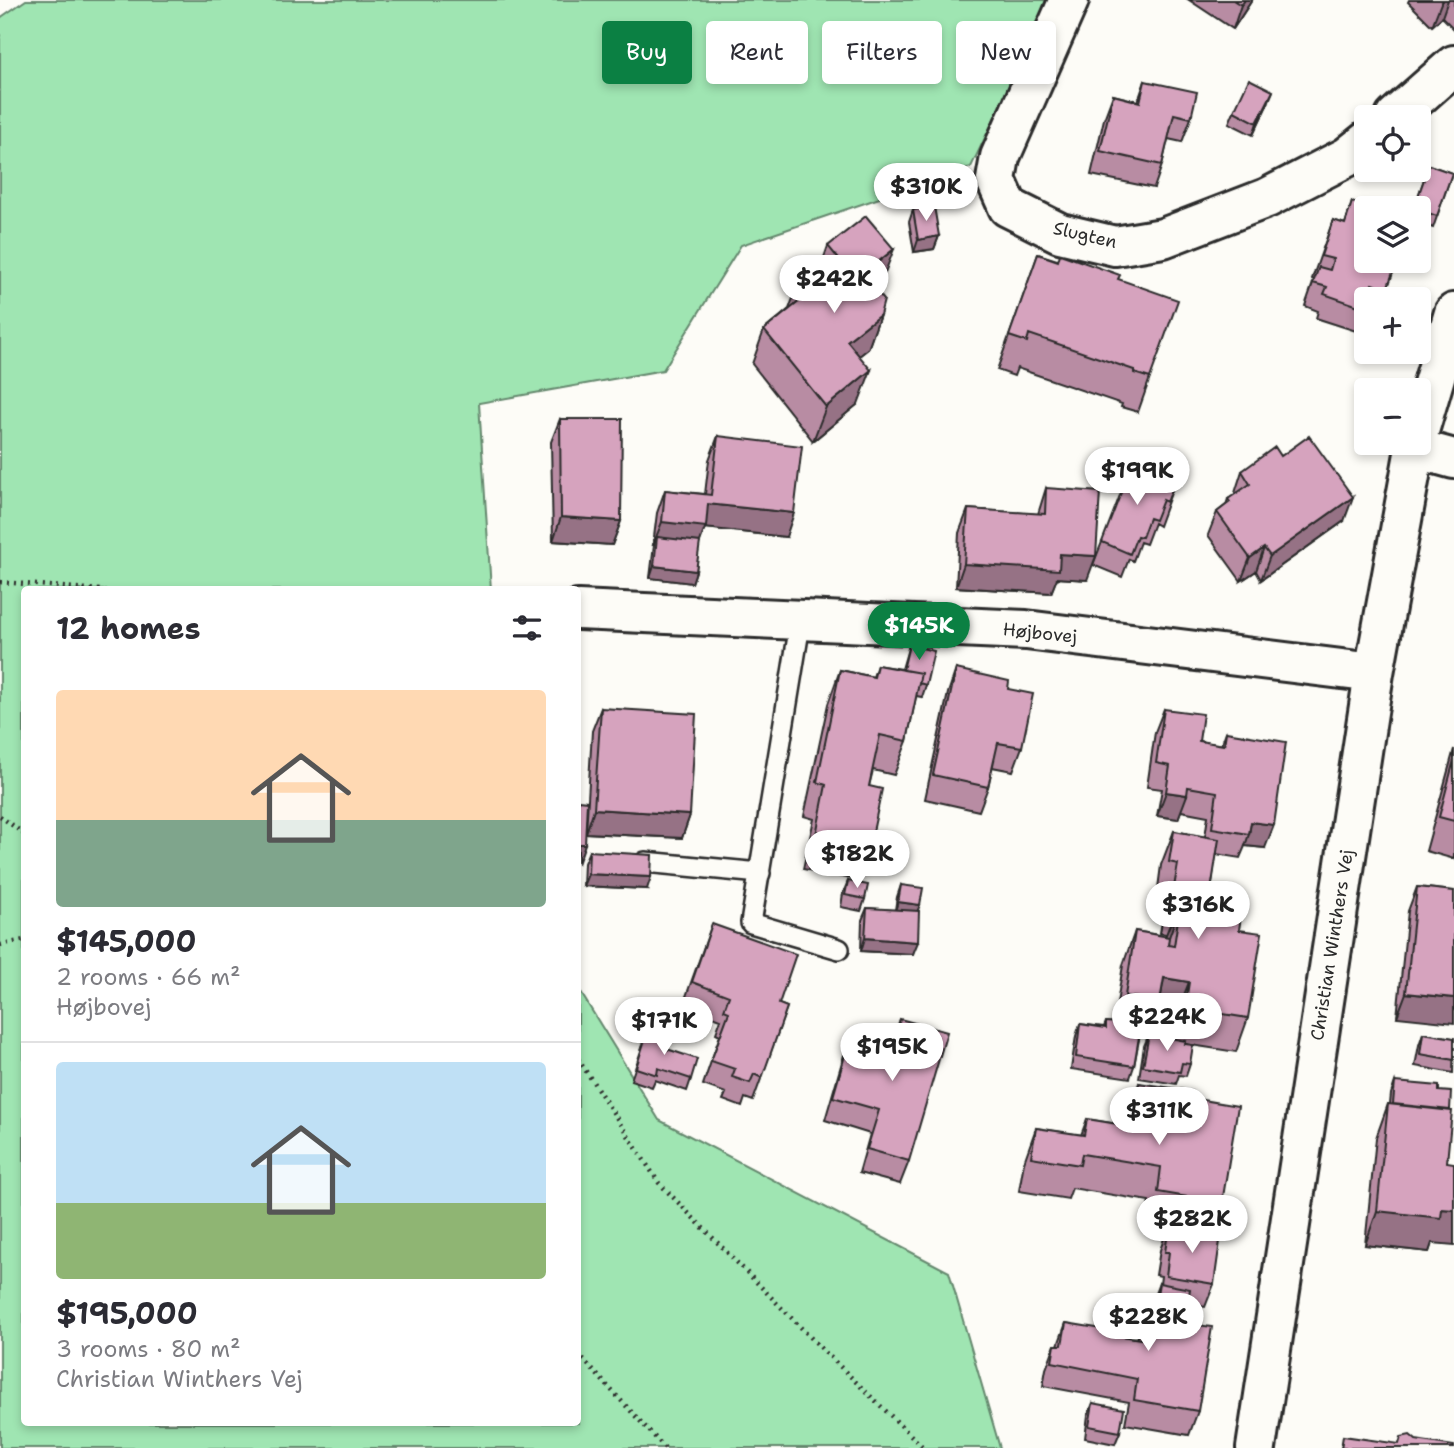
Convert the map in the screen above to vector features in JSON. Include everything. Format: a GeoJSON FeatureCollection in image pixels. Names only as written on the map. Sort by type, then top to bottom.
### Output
{"type":"FeatureCollection","features":[{"type":"Feature","properties":{"kind":"street","name":"Slugten"},"geometry":{"type":"LineString","coordinates":[[1069,0],[1000,157],[996,180],[1008,207],[1060,233],[1115,246],[1163,238],[1267,198],[1354,151]]}},
{"type":"Feature","properties":{"kind":"street"},"geometry":{"type":"LineString","coordinates":[[1409,105],[1454,65]]}},
{"type":"Feature","properties":{"kind":"street","name":"Christian Winthers Vej"},"geometry":{"type":"LineString","coordinates":[[1431,393],[1454,313]]}},
{"type":"Feature","properties":{"kind":"street"},"geometry":{"type":"LineString","coordinates":[[1431,448],[1454,460]]}},
{"type":"Feature","properties":{"kind":"street","name":"Christian Winthers Vej"},"geometry":{"type":"LineString","coordinates":[[1256,1448],[1374,673],[1414,455]]}},
{"type":"Feature","properties":{"kind":"street","name":"Højbovej"},"geometry":{"type":"LineString","coordinates":[[581,610],[1026,630],[1374,673]]}},
{"type":"Feature","properties":{"kind":"lane"},"geometry":{"type":"LineString","coordinates":[[801,618],[751,923],[839,950]]}},
{"type":"Feature","properties":{"kind":"lane"},"geometry":{"type":"LineString","coordinates":[[645,862],[760,873]]}},
{"type":"Feature","properties":{"kind":"path"},"geometry":{"type":"LineString","coordinates":[[0,582],[50,586]]}},
{"type":"Feature","properties":{"kind":"path"},"geometry":{"type":"LineString","coordinates":[[0,816],[21,832]]}},
{"type":"Feature","properties":{"kind":"path"},"geometry":{"type":"LineString","coordinates":[[0,945],[21,941]]}},
{"type":"Feature","properties":{"kind":"path"},"geometry":{"type":"LineString","coordinates":[[581,1064],[659,1183],[822,1349],[924,1448]]}},
{"type":"Feature","properties":{"kind":"path"},"geometry":{"type":"LineString","coordinates":[[581,1357],[664,1448]]}},
{"type":"Feature","properties":{"kind":"green space"},"geometry":{"type":"Polygon","coordinates":[[[26,0],[1046,0],[1038,21],[956,21],[956,84],[1011,84],[971,167],[741,245],[663,370],[479,403],[491,586],[21,586],[21,1426],[581,1426],[581,993],[659,1120],[949,1272],[1000,1448],[0,1448],[0,18],[26,0]]]}},
{"type":"Feature","properties":{"kind":"building"},"geometry":{"type":"Polygon","coordinates":[[[1249,79],[1273,91],[1257,123],[1234,111],[1249,79]]]}},
{"type":"Feature","properties":{"kind":"building"},"geometry":{"type":"Polygon","coordinates":[[[1145,81],[1197,92],[1191,118],[1174,114],[1162,165],[1100,151],[1113,95],[1140,102],[1145,81]]]}},
{"type":"Feature","properties":{"kind":"building"},"geometry":{"type":"Polygon","coordinates":[[[1431,166],[1452,173],[1437,216],[1431,214],[1431,196],[1418,196],[1423,182],[1431,182],[1431,166]]]}},
{"type":"Feature","properties":{"kind":"building"},"geometry":{"type":"Polygon","coordinates":[[[1352,202],[1354,203],[1354,273],[1393,273],[1388,287],[1372,284],[1371,287],[1354,287],[1354,304],[1324,294],[1327,287],[1313,283],[1319,267],[1330,270],[1333,259],[1321,256],[1333,220],[1345,224],[1352,202]]]}},
{"type":"Feature","properties":{"kind":"building"},"geometry":{"type":"Polygon","coordinates":[[[934,206],[939,236],[918,240],[913,210],[934,206]]]}},
{"type":"Feature","properties":{"kind":"building"},"geometry":{"type":"Polygon","coordinates":[[[866,216],[894,249],[863,274],[884,300],[880,315],[847,341],[871,370],[826,407],[764,330],[801,300],[795,293],[838,258],[828,246],[866,216]]]}},
{"type":"Feature","properties":{"kind":"building"},"geometry":{"type":"Polygon","coordinates":[[[1038,254],[1058,261],[1060,254],[1120,275],[1118,279],[1178,300],[1150,378],[1029,334],[1027,342],[1009,336],[1038,254]]]}},
{"type":"Feature","properties":{"kind":"building"},"geometry":{"type":"Polygon","coordinates":[[[560,419],[622,419],[621,521],[561,517],[560,419]]]}},
{"type":"Feature","properties":{"kind":"building"},"geometry":{"type":"Polygon","coordinates":[[[718,436],[802,446],[794,513],[708,504],[706,527],[662,522],[665,490],[711,495],[718,436]]]}},
{"type":"Feature","properties":{"kind":"building"},"geometry":{"type":"Polygon","coordinates":[[[1309,436],[1353,497],[1270,556],[1264,548],[1250,558],[1217,512],[1230,502],[1228,499],[1250,484],[1242,471],[1275,447],[1281,456],[1309,436]]]}},
{"type":"Feature","properties":{"kind":"building"},"geometry":{"type":"Polygon","coordinates":[[[1132,464],[1175,482],[1167,502],[1163,500],[1155,520],[1149,518],[1142,537],[1137,536],[1130,554],[1102,542],[1132,464]]]}},
{"type":"Feature","properties":{"kind":"building"},"geometry":{"type":"Polygon","coordinates":[[[1046,488],[1100,492],[1096,556],[1060,554],[1059,570],[964,564],[968,509],[1045,514],[1046,488]]]}},
{"type":"Feature","properties":{"kind":"building"},"geometry":{"type":"Polygon","coordinates":[[[657,537],[700,542],[696,571],[654,566],[657,537]]]}},
{"type":"Feature","properties":{"kind":"building"},"geometry":{"type":"Polygon","coordinates":[[[909,645],[934,651],[926,685],[919,683],[921,673],[903,670],[909,645]]]}},
{"type":"Feature","properties":{"kind":"building"},"geometry":{"type":"Polygon","coordinates":[[[877,665],[921,673],[907,741],[880,735],[869,786],[882,789],[870,846],[816,835],[826,785],[817,782],[840,670],[874,677],[877,665]]]}},
{"type":"Feature","properties":{"kind":"building"},"geometry":{"type":"Polygon","coordinates":[[[956,669],[1009,681],[1008,689],[1033,694],[1022,747],[998,743],[988,787],[933,775],[956,669]]]}},
{"type":"Feature","properties":{"kind":"building"},"geometry":{"type":"Polygon","coordinates":[[[601,708],[696,714],[690,815],[594,809],[601,708]]]}},
{"type":"Feature","properties":{"kind":"building"},"geometry":{"type":"Polygon","coordinates":[[[1164,709],[1203,714],[1199,741],[1224,745],[1226,732],[1286,742],[1274,825],[1251,822],[1249,834],[1212,828],[1217,792],[1188,787],[1187,795],[1166,792],[1170,766],[1156,763],[1164,709]]]}},
{"type":"Feature","properties":{"kind":"building"},"geometry":{"type":"Polygon","coordinates":[[[1454,760],[1454,821],[1439,817],[1454,760]]]}},
{"type":"Feature","properties":{"kind":"building"},"geometry":{"type":"Polygon","coordinates":[[[581,800],[587,801],[585,844],[581,844],[581,800]]]}},
{"type":"Feature","properties":{"kind":"building"},"geometry":{"type":"Polygon","coordinates":[[[1174,831],[1219,839],[1209,903],[1242,909],[1239,930],[1262,933],[1248,1018],[1185,1008],[1189,982],[1164,978],[1160,1001],[1125,996],[1135,931],[1169,937],[1168,945],[1174,946],[1180,906],[1177,906],[1178,900],[1172,899],[1178,864],[1169,862],[1174,831]]]}},
{"type":"Feature","properties":{"kind":"building"},"geometry":{"type":"Polygon","coordinates":[[[589,851],[652,855],[651,877],[588,874],[589,851]]]}},
{"type":"Feature","properties":{"kind":"building"},"geometry":{"type":"Polygon","coordinates":[[[848,881],[868,885],[865,899],[845,895],[848,881]]]}},
{"type":"Feature","properties":{"kind":"building"},"geometry":{"type":"Polygon","coordinates":[[[901,885],[923,888],[920,905],[898,902],[901,885]]]}},
{"type":"Feature","properties":{"kind":"building"},"geometry":{"type":"Polygon","coordinates":[[[1417,887],[1454,891],[1454,998],[1406,993],[1417,887]]]}},
{"type":"Feature","properties":{"kind":"building"},"geometry":{"type":"Polygon","coordinates":[[[867,908],[919,911],[918,942],[865,938],[867,908]]]}},
{"type":"Feature","properties":{"kind":"building"},"geometry":{"type":"Polygon","coordinates":[[[712,924],[796,954],[779,1004],[787,1007],[762,1078],[754,1074],[750,1083],[732,1077],[735,1069],[711,1061],[729,1012],[724,1010],[729,996],[692,982],[712,924]]]}},
{"type":"Feature","properties":{"kind":"building"},"geometry":{"type":"Polygon","coordinates":[[[900,1019],[947,1032],[909,1161],[867,1149],[879,1110],[833,1097],[852,1031],[894,1043],[900,1019]]]}},
{"type":"Feature","properties":{"kind":"building"},"geometry":{"type":"Polygon","coordinates":[[[1106,1022],[1116,1023],[1116,1028],[1140,1031],[1134,1066],[1076,1057],[1080,1024],[1106,1028],[1106,1022]]]}},
{"type":"Feature","properties":{"kind":"building"},"geometry":{"type":"Polygon","coordinates":[[[648,1030],[668,1036],[664,1048],[697,1059],[691,1079],[658,1068],[657,1075],[636,1068],[648,1030]]]}},
{"type":"Feature","properties":{"kind":"building"},"geometry":{"type":"Polygon","coordinates":[[[1423,1033],[1454,1038],[1454,1060],[1420,1054],[1423,1033]]]}},
{"type":"Feature","properties":{"kind":"building"},"geometry":{"type":"Polygon","coordinates":[[[1149,1034],[1186,1041],[1185,1044],[1193,1045],[1190,1064],[1182,1063],[1180,1072],[1143,1066],[1149,1034]]]}},
{"type":"Feature","properties":{"kind":"building"},"geometry":{"type":"Polygon","coordinates":[[[1395,1082],[1439,1086],[1439,1091],[1451,1092],[1450,1110],[1393,1104],[1395,1082]]]}},
{"type":"Feature","properties":{"kind":"building"},"geometry":{"type":"Polygon","coordinates":[[[1139,1083],[1192,1091],[1191,1098],[1173,1095],[1167,1111],[1136,1107],[1139,1083]]]}},
{"type":"Feature","properties":{"kind":"building"},"geometry":{"type":"Polygon","coordinates":[[[1173,1095],[1238,1106],[1222,1203],[1158,1192],[1161,1167],[1082,1154],[1080,1165],[1031,1157],[1036,1128],[1084,1135],[1087,1119],[1167,1132],[1173,1095]]]}},
{"type":"Feature","properties":{"kind":"building"},"geometry":{"type":"Polygon","coordinates":[[[1388,1104],[1452,1111],[1447,1162],[1454,1163],[1454,1210],[1442,1209],[1441,1218],[1377,1211],[1388,1104]]]}},
{"type":"Feature","properties":{"kind":"building"},"geometry":{"type":"Polygon","coordinates":[[[1169,1226],[1221,1234],[1214,1284],[1166,1276],[1169,1252],[1165,1252],[1169,1226]]]}},
{"type":"Feature","properties":{"kind":"building"},"geometry":{"type":"Polygon","coordinates":[[[1159,1283],[1190,1289],[1184,1323],[1212,1327],[1198,1411],[1134,1400],[1137,1379],[1052,1362],[1055,1345],[1062,1345],[1066,1323],[1115,1331],[1115,1335],[1141,1339],[1145,1317],[1153,1318],[1159,1283]]]}},
{"type":"Feature","properties":{"kind":"building"},"geometry":{"type":"Polygon","coordinates":[[[1093,1403],[1124,1409],[1120,1432],[1089,1426],[1093,1403]]]}},
{"type":"Feature","properties":{"kind":"building"},"geometry":{"type":"Polygon","coordinates":[[[1410,1435],[1416,1440],[1454,1448],[1341,1448],[1343,1436],[1399,1444],[1401,1437],[1410,1435]]]}}]}
